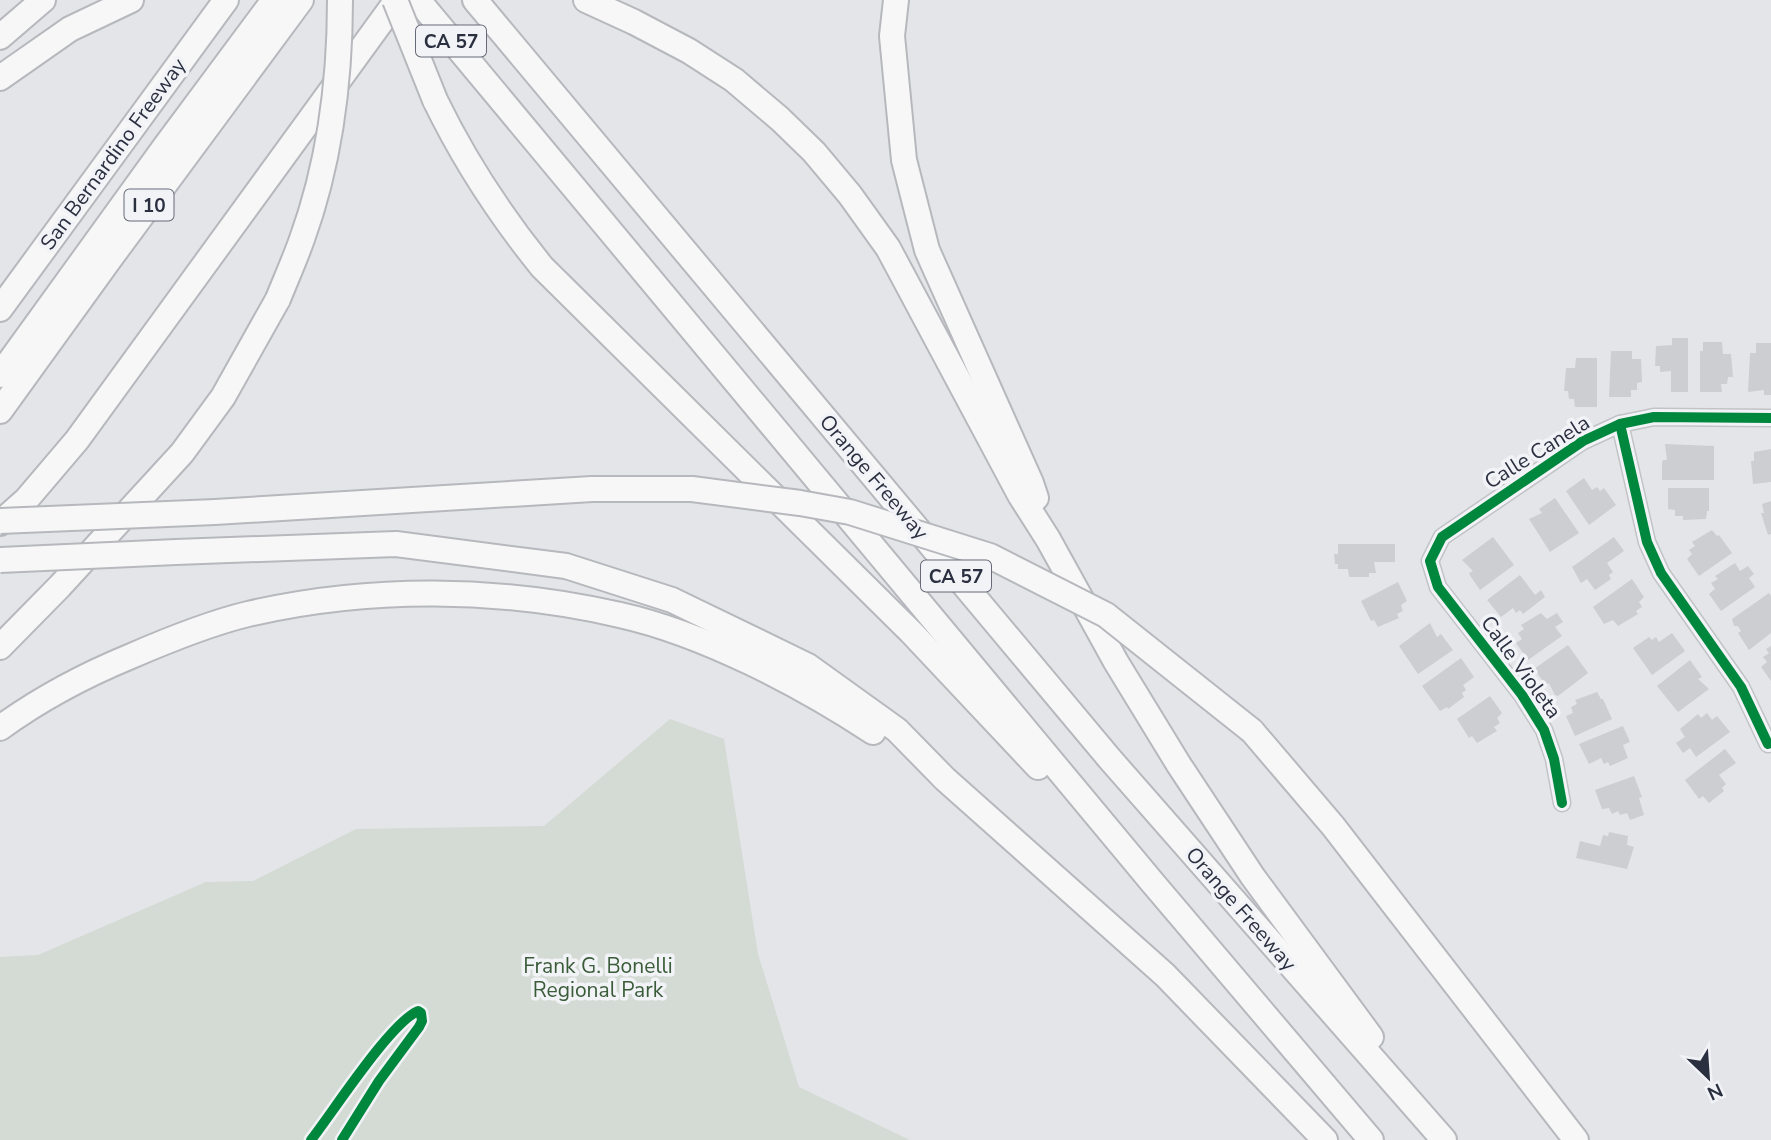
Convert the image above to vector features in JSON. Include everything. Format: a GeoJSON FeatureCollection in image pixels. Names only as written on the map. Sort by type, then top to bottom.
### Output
{"type":"FeatureCollection","features":[{"type":"Feature","properties":{"kind":"highway"},"geometry":{"type":"LineString","coordinates":[[3,34],[43,0]]}},
{"type":"Feature","properties":{"kind":"highway"},"geometry":{"type":"LineString","coordinates":[[0,78],[47,44],[98,14],[131,0]]}},
{"type":"Feature","properties":{"kind":"highway","name":"San Bernardino Freeway"},"geometry":{"type":"LineString","coordinates":[[0,309],[226,0]]}},
{"type":"Feature","properties":{"kind":"highway"},"geometry":{"type":"LineString","coordinates":[[0,375],[274,0]]}},
{"type":"Feature","properties":{"kind":"highway","name":"I 10"},"geometry":{"type":"LineString","coordinates":[[0,411],[301,0]]}},
{"type":"Feature","properties":{"kind":"highway"},"geometry":{"type":"LineString","coordinates":[[0,647],[182,453],[223,397],[278,299],[303,237],[331,128],[340,39],[340,0]]}},
{"type":"Feature","properties":{"kind":"highway"},"geometry":{"type":"LineString","coordinates":[[396,0],[435,100],[481,183],[509,226],[542,267],[641,368],[911,632],[1006,735],[1152,882]]}},
{"type":"Feature","properties":{"kind":"highway"},"geometry":{"type":"LineString","coordinates":[[0,522],[26,500],[77,440],[396,0]]}},
{"type":"Feature","properties":{"kind":"highway","name":"CA 57"},"geometry":{"type":"LineString","coordinates":[[418,0],[1152,882],[1371,1140]]}},
{"type":"Feature","properties":{"kind":"highway","name":"Orange Freeway"},"geometry":{"type":"LineString","coordinates":[[475,0],[1109,758],[1444,1140]]}},
{"type":"Feature","properties":{"kind":"highway"},"geometry":{"type":"LineString","coordinates":[[586,0],[634,22],[734,80],[814,152],[850,195],[888,248],[1020,495],[1179,765],[1253,877],[1368,1033],[1399,1090]]}},
{"type":"Feature","properties":{"kind":"highway"},"geometry":{"type":"LineString","coordinates":[[896,0],[892,36],[904,160],[928,250],[1031,483],[1048,539]]}},
{"type":"Feature","properties":{"kind":"highway"},"geometry":{"type":"LineString","coordinates":[[0,522],[592,489],[692,489],[850,512],[990,556],[1106,615],[1252,731],[1333,826],[1576,1140]]}},
{"type":"Feature","properties":{"kind":"highway"},"geometry":{"type":"LineString","coordinates":[[0,560],[396,544],[566,566],[672,600],[808,666],[897,730],[945,779],[1165,975],[1325,1140]]}},
{"type":"Feature","properties":{"kind":"highway"},"geometry":{"type":"LineString","coordinates":[[0,728],[23,711],[85,676],[181,635],[248,614],[338,598],[433,593],[541,600],[622,615],[692,637],[806,691],[945,779]]}},
{"type":"Feature","properties":{"kind":"street","name":"Calle Canela"},"geometry":{"type":"LineString","coordinates":[[1430,561],[1442,537],[1583,441],[1620,424],[1654,418],[1771,418]]}},
{"type":"Feature","properties":{"kind":"street"},"geometry":{"type":"LineString","coordinates":[[1620,424],[1647,542],[1656,563],[1741,687],[1768,744]]}},
{"type":"Feature","properties":{"kind":"street","name":"Calle Violeta"},"geometry":{"type":"LineString","coordinates":[[1430,561],[1438,587],[1522,695],[1544,730],[1554,759],[1562,803]]}},
{"type":"Feature","properties":{"kind":"green space","name":"Frank G. Bonelli Regional Park"},"geometry":{"type":"Polygon","coordinates":[[[670,719],[724,739],[758,954],[799,1087],[910,1140],[0,1140],[0,957],[38,955],[206,882],[253,881],[356,829],[544,826],[670,719]]]}},
{"type":"Feature","properties":{"kind":"building"},"geometry":{"type":"Polygon","coordinates":[[[1672,338],[1688,338],[1688,392],[1671,392],[1671,371],[1660,372],[1660,366],[1655,366],[1656,346],[1672,345],[1672,338]]]}},
{"type":"Feature","properties":{"kind":"building"},"geometry":{"type":"Polygon","coordinates":[[[1703,342],[1722,342],[1723,354],[1731,354],[1733,377],[1728,377],[1727,384],[1721,384],[1722,392],[1700,392],[1700,351],[1703,351],[1703,342]]]}},
{"type":"Feature","properties":{"kind":"building"},"geometry":{"type":"Polygon","coordinates":[[[1756,343],[1771,343],[1771,395],[1764,395],[1764,390],[1748,392],[1750,353],[1756,353],[1756,343]]]}},
{"type":"Feature","properties":{"kind":"building"},"geometry":{"type":"Polygon","coordinates":[[[1611,351],[1632,351],[1632,359],[1641,359],[1642,382],[1637,383],[1637,390],[1631,390],[1631,397],[1609,397],[1611,351]]]}},
{"type":"Feature","properties":{"kind":"building"},"geometry":{"type":"Polygon","coordinates":[[[1576,358],[1597,358],[1597,407],[1575,407],[1574,399],[1569,399],[1568,391],[1564,391],[1566,368],[1575,368],[1576,358]]]}},
{"type":"Feature","properties":{"kind":"building"},"geometry":{"type":"Polygon","coordinates":[[[1665,444],[1714,446],[1714,480],[1662,480],[1662,463],[1667,460],[1665,444]]]}},
{"type":"Feature","properties":{"kind":"building"},"geometry":{"type":"Polygon","coordinates":[[[1771,449],[1771,482],[1753,484],[1751,461],[1754,461],[1754,452],[1771,449]]]}},
{"type":"Feature","properties":{"kind":"building"},"geometry":{"type":"Polygon","coordinates":[[[1584,478],[1592,490],[1597,487],[1600,491],[1604,488],[1616,505],[1589,525],[1566,491],[1584,478]]]}},
{"type":"Feature","properties":{"kind":"building"},"geometry":{"type":"Polygon","coordinates":[[[1668,488],[1709,488],[1709,511],[1706,519],[1683,520],[1683,516],[1675,516],[1675,510],[1668,509],[1668,488]]]}},
{"type":"Feature","properties":{"kind":"building"},"geometry":{"type":"Polygon","coordinates":[[[1555,498],[1579,533],[1550,552],[1529,519],[1542,513],[1539,509],[1555,498]]]}},
{"type":"Feature","properties":{"kind":"building"},"geometry":{"type":"Polygon","coordinates":[[[1771,501],[1771,534],[1768,535],[1761,513],[1764,513],[1762,504],[1771,501]]]}},
{"type":"Feature","properties":{"kind":"building"},"geometry":{"type":"Polygon","coordinates":[[[1712,530],[1732,553],[1699,576],[1687,559],[1692,554],[1689,550],[1695,546],[1692,542],[1712,530]]]}},
{"type":"Feature","properties":{"kind":"building"},"geometry":{"type":"Polygon","coordinates":[[[1493,537],[1514,565],[1480,590],[1469,573],[1473,571],[1462,560],[1493,537]]]}},
{"type":"Feature","properties":{"kind":"building"},"geometry":{"type":"Polygon","coordinates":[[[1614,537],[1624,551],[1607,563],[1613,572],[1609,575],[1611,579],[1595,590],[1587,579],[1581,583],[1572,567],[1614,537]]]}},
{"type":"Feature","properties":{"kind":"building"},"geometry":{"type":"Polygon","coordinates":[[[1338,544],[1395,544],[1395,562],[1374,562],[1376,573],[1369,573],[1369,577],[1349,577],[1348,569],[1338,569],[1338,564],[1335,564],[1334,554],[1338,554],[1338,544]]]}},
{"type":"Feature","properties":{"kind":"building"},"geometry":{"type":"Polygon","coordinates":[[[1735,563],[1740,571],[1748,566],[1754,574],[1749,578],[1755,587],[1721,611],[1709,594],[1715,589],[1711,583],[1718,579],[1715,576],[1735,563]]]}},
{"type":"Feature","properties":{"kind":"building"},"geometry":{"type":"Polygon","coordinates":[[[1520,575],[1535,595],[1541,590],[1545,597],[1523,614],[1520,610],[1516,613],[1513,608],[1501,617],[1487,600],[1520,575]]]}},
{"type":"Feature","properties":{"kind":"building"},"geometry":{"type":"Polygon","coordinates":[[[1632,579],[1644,597],[1639,602],[1642,607],[1636,611],[1638,614],[1618,626],[1613,620],[1604,624],[1593,607],[1632,579]]]}},
{"type":"Feature","properties":{"kind":"building"},"geometry":{"type":"Polygon","coordinates":[[[1398,582],[1407,601],[1401,605],[1403,611],[1397,614],[1399,618],[1378,627],[1374,620],[1371,621],[1361,601],[1398,582]]]}},
{"type":"Feature","properties":{"kind":"building"},"geometry":{"type":"Polygon","coordinates":[[[1769,593],[1771,633],[1749,650],[1738,633],[1741,631],[1738,626],[1734,626],[1732,619],[1769,593]]]}},
{"type":"Feature","properties":{"kind":"building"},"geometry":{"type":"Polygon","coordinates":[[[1541,613],[1547,619],[1557,613],[1563,622],[1555,627],[1562,636],[1528,660],[1516,643],[1522,639],[1518,633],[1524,629],[1521,625],[1541,613]]]}},
{"type":"Feature","properties":{"kind":"building"},"geometry":{"type":"Polygon","coordinates":[[[1430,623],[1437,637],[1441,634],[1453,650],[1418,674],[1399,646],[1430,623]]]}},
{"type":"Feature","properties":{"kind":"building"},"geometry":{"type":"Polygon","coordinates":[[[1672,633],[1685,651],[1652,675],[1633,648],[1649,637],[1652,640],[1656,637],[1659,642],[1672,633]]]}},
{"type":"Feature","properties":{"kind":"building"},"geometry":{"type":"Polygon","coordinates":[[[1568,645],[1588,673],[1558,696],[1534,669],[1568,645]]]}},
{"type":"Feature","properties":{"kind":"building"},"geometry":{"type":"Polygon","coordinates":[[[1771,646],[1771,681],[1761,667],[1767,662],[1763,657],[1769,653],[1766,649],[1771,646]]]}},
{"type":"Feature","properties":{"kind":"building"},"geometry":{"type":"Polygon","coordinates":[[[1461,658],[1474,677],[1463,685],[1466,690],[1462,693],[1464,697],[1448,709],[1447,707],[1440,711],[1422,686],[1461,658]]]}},
{"type":"Feature","properties":{"kind":"building"},"geometry":{"type":"Polygon","coordinates":[[[1690,660],[1702,677],[1698,679],[1709,689],[1678,712],[1657,686],[1690,660]]]}},
{"type":"Feature","properties":{"kind":"building"},"geometry":{"type":"Polygon","coordinates":[[[1597,692],[1612,719],[1575,736],[1566,716],[1573,713],[1571,707],[1577,704],[1575,700],[1597,692]]]}},
{"type":"Feature","properties":{"kind":"building"},"geometry":{"type":"Polygon","coordinates":[[[1490,696],[1502,713],[1497,718],[1500,723],[1494,727],[1497,731],[1477,743],[1472,736],[1469,738],[1457,719],[1490,696]]]}},
{"type":"Feature","properties":{"kind":"building"},"geometry":{"type":"Polygon","coordinates":[[[1707,713],[1712,720],[1717,716],[1730,732],[1696,757],[1690,748],[1683,753],[1676,743],[1685,737],[1680,729],[1698,714],[1701,718],[1707,713]]]}},
{"type":"Feature","properties":{"kind":"building"},"geometry":{"type":"Polygon","coordinates":[[[1623,726],[1630,742],[1623,745],[1628,758],[1610,766],[1608,762],[1604,764],[1601,758],[1589,764],[1579,744],[1623,726]]]}},
{"type":"Feature","properties":{"kind":"building"},"geometry":{"type":"Polygon","coordinates":[[[1725,749],[1736,763],[1719,775],[1726,784],[1722,788],[1724,791],[1709,803],[1703,796],[1699,799],[1685,780],[1725,749]]]}},
{"type":"Feature","properties":{"kind":"building"},"geometry":{"type":"Polygon","coordinates":[[[1634,776],[1642,797],[1639,798],[1644,815],[1630,820],[1627,813],[1620,815],[1618,811],[1612,814],[1609,808],[1602,809],[1595,790],[1634,776]]]}},
{"type":"Feature","properties":{"kind":"building"},"geometry":{"type":"Polygon","coordinates":[[[1609,832],[1628,836],[1627,845],[1634,847],[1627,869],[1576,858],[1580,841],[1600,846],[1603,835],[1608,836],[1609,832]]]}},
{"type":"Feature","properties":{"kind":"cycle path"},"geometry":{"type":"LineString","coordinates":[[1562,803],[1554,759],[1544,730],[1522,695],[1438,587],[1430,561],[1442,537],[1583,441],[1620,424],[1654,417],[1771,418]]}},
{"type":"Feature","properties":{"kind":"cycle path"},"geometry":{"type":"LineString","coordinates":[[1620,424],[1647,542],[1661,573],[1741,687],[1768,744]]}},
{"type":"Feature","properties":{"kind":"cycle path"},"geometry":{"type":"LineString","coordinates":[[311,1140],[378,1050],[406,1019],[418,1011],[422,1021],[419,1027],[379,1081],[342,1140]]}}]}
